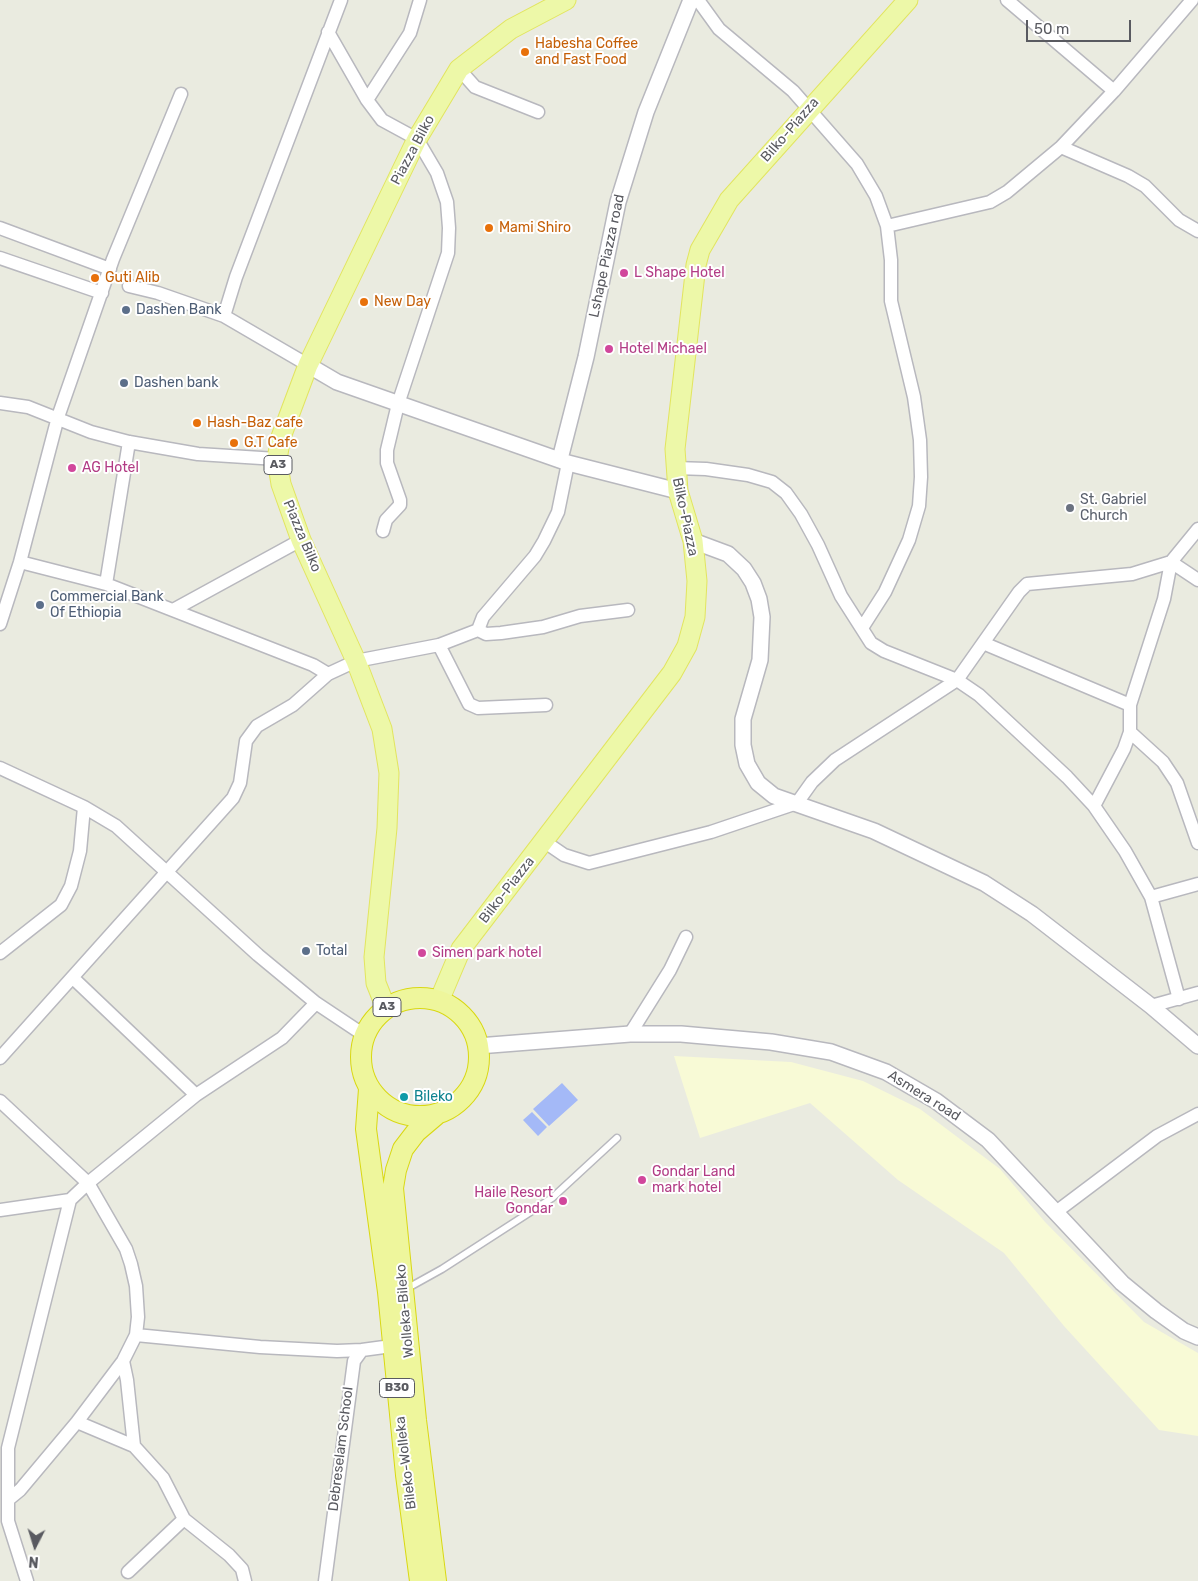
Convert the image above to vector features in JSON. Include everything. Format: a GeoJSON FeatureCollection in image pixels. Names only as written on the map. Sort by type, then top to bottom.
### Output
{"type":"FeatureCollection","features":[{"type":"Feature","properties":{"kind":"highway","name":"A3"},"geometry":{"type":"LineString","coordinates":[[415,998],[439,1000],[452,1006],[462,1015],[472,1029],[478,1046],[479,1064],[475,1080],[466,1096],[452,1107],[436,1115],[417,1117],[398,1113],[382,1104],[369,1089],[361,1072],[360,1053],[364,1035],[373,1020],[386,1008],[400,1001],[415,998]]}},
{"type":"Feature","properties":{"kind":"highway","name":"Bileko-Wolleka"},"geometry":{"type":"LineString","coordinates":[[369,1089],[366,1129],[376,1195],[396,1291],[420,1581]]}},
{"type":"Feature","properties":{"kind":"highway","name":"Wolleka-Bileko"},"geometry":{"type":"LineString","coordinates":[[396,1291],[393,1188],[396,1170],[403,1149],[416,1132],[436,1115]]}},
{"type":"Feature","properties":{"kind":"highway","name":"Wolleka-Bileko"},"geometry":{"type":"LineString","coordinates":[[400,1345],[436,1581]]}},
{"type":"Feature","properties":{"kind":"main road","name":"Piazza Bilko"},"geometry":{"type":"LineString","coordinates":[[386,1008],[376,983],[374,957],[387,828],[388,773],[382,729],[356,661],[301,540],[281,484],[277,459],[281,437],[308,365],[417,139],[459,69],[511,29],[566,0]]}},
{"type":"Feature","properties":{"kind":"main road","name":"Bilko-Piazza"},"geometry":{"type":"LineString","coordinates":[[439,1000],[461,949],[545,842],[672,673],[687,646],[695,617],[697,581],[693,541],[678,491],[675,468],[677,430],[696,265],[700,250],[729,200],[809,108],[908,0]]}},
{"type":"Feature","properties":{"kind":"street"},"geometry":{"type":"LineString","coordinates":[[224,316],[236,277],[341,0]]}},
{"type":"Feature","properties":{"kind":"street"},"geometry":{"type":"LineString","coordinates":[[367,100],[410,33],[420,0]]}},
{"type":"Feature","properties":{"kind":"street","name":"Lshape Piazza road"},"geometry":{"type":"LineString","coordinates":[[564,461],[618,202],[646,112],[691,0]]}},
{"type":"Feature","properties":{"kind":"street"},"geometry":{"type":"LineString","coordinates":[[698,0],[719,29],[793,91],[857,164],[876,196],[887,226],[891,260],[892,301],[914,397],[920,440],[921,477],[919,506],[909,540],[885,592],[862,628]]}},
{"type":"Feature","properties":{"kind":"street"},"geometry":{"type":"LineString","coordinates":[[1007,0],[1114,91]]}},
{"type":"Feature","properties":{"kind":"street"},"geometry":{"type":"LineString","coordinates":[[887,226],[990,202],[1007,192],[1061,147],[1114,91],[1192,0]]}},
{"type":"Feature","properties":{"kind":"street"},"geometry":{"type":"LineString","coordinates":[[328,32],[367,100],[382,120],[417,139],[437,173],[447,202],[448,253],[398,404],[386,457],[400,505],[386,520],[383,531]]}},
{"type":"Feature","properties":{"kind":"street"},"geometry":{"type":"LineString","coordinates":[[459,69],[475,87],[538,112]]}},
{"type":"Feature","properties":{"kind":"street"},"geometry":{"type":"LineString","coordinates":[[0,624],[20,562],[58,418],[110,269],[182,94]]}},
{"type":"Feature","properties":{"kind":"street"},"geometry":{"type":"LineString","coordinates":[[1061,147],[1128,176],[1145,186],[1179,220],[1198,230]]}},
{"type":"Feature","properties":{"kind":"street"},"geometry":{"type":"LineString","coordinates":[[0,228],[110,269]]}},
{"type":"Feature","properties":{"kind":"street"},"geometry":{"type":"LineString","coordinates":[[0,258],[102,293]]}},
{"type":"Feature","properties":{"kind":"street"},"geometry":{"type":"LineString","coordinates":[[129,286],[224,316],[337,382],[564,461],[678,491]]}},
{"type":"Feature","properties":{"kind":"street"},"geometry":{"type":"LineString","coordinates":[[0,403],[28,407],[90,432],[129,442],[198,454],[277,459]]}},
{"type":"Feature","properties":{"kind":"street"},"geometry":{"type":"LineString","coordinates":[[106,584],[129,442]]}},
{"type":"Feature","properties":{"kind":"street"},"geometry":{"type":"LineString","coordinates":[[478,630],[483,617],[535,556],[544,542],[558,512],[564,461]]}},
{"type":"Feature","properties":{"kind":"street"},"geometry":{"type":"LineString","coordinates":[[675,468],[706,469],[748,475],[772,482],[786,493],[801,514],[841,596],[871,642],[884,651],[957,680],[1005,718],[1042,756],[1068,776],[1094,806],[1125,852],[1151,897],[1179,999]]}},
{"type":"Feature","properties":{"kind":"street"},"geometry":{"type":"LineString","coordinates":[[1094,806],[1124,749],[1130,732],[1130,705],[1164,599],[1171,562],[1198,528]]}},
{"type":"Feature","properties":{"kind":"street"},"geometry":{"type":"LineString","coordinates":[[172,610],[301,540]]}},
{"type":"Feature","properties":{"kind":"street"},"geometry":{"type":"LineString","coordinates":[[693,541],[728,554],[744,569],[753,583],[762,617],[760,660],[743,719],[743,745],[747,764],[758,783],[774,796],[874,831],[984,883],[1032,914],[1151,1006],[1198,1046]]}},
{"type":"Feature","properties":{"kind":"street"},"geometry":{"type":"LineString","coordinates":[[20,562],[106,584],[313,665],[328,674]]}},
{"type":"Feature","properties":{"kind":"street"},"geometry":{"type":"LineString","coordinates":[[1171,562],[1198,580]]}},
{"type":"Feature","properties":{"kind":"street"},"geometry":{"type":"LineString","coordinates":[[545,842],[564,855],[589,863],[711,832],[797,803],[812,782],[835,760],[957,680],[1019,592],[1027,584],[1132,574],[1171,562]]}},
{"type":"Feature","properties":{"kind":"street"},"geometry":{"type":"LineString","coordinates":[[0,1058],[234,798],[240,783],[246,741],[257,726],[293,705],[328,674],[356,661],[439,645],[478,630],[486,634],[501,633],[543,627],[580,616],[628,610]]}},
{"type":"Feature","properties":{"kind":"street"},"geometry":{"type":"LineString","coordinates":[[983,643],[1130,705]]}},
{"type":"Feature","properties":{"kind":"street"},"geometry":{"type":"LineString","coordinates":[[439,645],[469,704],[478,708],[546,705]]}},
{"type":"Feature","properties":{"kind":"street"},"geometry":{"type":"LineString","coordinates":[[1130,732],[1163,762],[1177,783],[1198,843]]}},
{"type":"Feature","properties":{"kind":"street"},"geometry":{"type":"LineString","coordinates":[[0,768],[84,807],[116,826],[258,955],[316,1003],[364,1035]]}},
{"type":"Feature","properties":{"kind":"street"},"geometry":{"type":"LineString","coordinates":[[0,953],[61,905],[71,886],[80,851],[84,807]]}},
{"type":"Feature","properties":{"kind":"street"},"geometry":{"type":"LineString","coordinates":[[1151,897],[1198,884]]}},
{"type":"Feature","properties":{"kind":"street"},"geometry":{"type":"LineString","coordinates":[[630,1034],[670,970],[686,937]]}},
{"type":"Feature","properties":{"kind":"street"},"geometry":{"type":"LineString","coordinates":[[73,978],[196,1095]]}},
{"type":"Feature","properties":{"kind":"street"},"geometry":{"type":"LineString","coordinates":[[1151,1006],[1198,993]]}},
{"type":"Feature","properties":{"kind":"street"},"geometry":{"type":"LineString","coordinates":[[27,1581],[8,1521],[8,1464],[11,1433],[70,1200],[88,1183],[196,1095],[282,1038],[316,1003]]}},
{"type":"Feature","properties":{"kind":"street","name":"Asmera road"},"geometry":{"type":"LineString","coordinates":[[478,1046],[630,1034],[681,1034],[771,1042],[831,1052],[886,1072],[936,1101],[988,1140],[1122,1282],[1156,1311],[1184,1331],[1198,1337]]}},
{"type":"Feature","properties":{"kind":"street"},"geometry":{"type":"LineString","coordinates":[[0,1101],[88,1183],[126,1249],[131,1264],[136,1294],[136,1335],[123,1361],[77,1422],[20,1490],[9,1498]]}},
{"type":"Feature","properties":{"kind":"street"},"geometry":{"type":"LineString","coordinates":[[1056,1212],[1157,1136],[1198,1114]]}},
{"type":"Feature","properties":{"kind":"street"},"geometry":{"type":"LineString","coordinates":[[0,1210],[70,1200]]}},
{"type":"Feature","properties":{"kind":"street"},"geometry":{"type":"LineString","coordinates":[[136,1335],[337,1351],[400,1345]]}},
{"type":"Feature","properties":{"kind":"street","name":"Debreselam School"},"geometry":{"type":"LineString","coordinates":[[324,1581],[350,1375],[354,1361],[362,1350]]}},
{"type":"Feature","properties":{"kind":"street"},"geometry":{"type":"LineString","coordinates":[[123,1361],[127,1380],[134,1446]]}},
{"type":"Feature","properties":{"kind":"street"},"geometry":{"type":"LineString","coordinates":[[77,1422],[134,1446],[163,1478],[184,1519],[229,1555],[242,1569],[246,1581]]}},
{"type":"Feature","properties":{"kind":"street"},"geometry":{"type":"LineString","coordinates":[[128,1572],[184,1519]]}},
{"type":"Feature","properties":{"kind":"lane"},"geometry":{"type":"LineString","coordinates":[[396,1291],[442,1269],[552,1198],[617,1138]]}},
{"type":"Feature","properties":{"kind":"shaded area"},"geometry":{"type":"Polygon","coordinates":[[[674,1056],[791,1062],[863,1081],[920,1109],[1000,1169],[1045,1222],[1144,1322],[1198,1353],[1198,1436],[1159,1430],[1064,1326],[1004,1253],[898,1180],[810,1103],[700,1138],[674,1056]]]}},
{"type":"Feature","properties":{"kind":"water"},"geometry":{"type":"Polygon","coordinates":[[[562,1083],[578,1100],[549,1126],[533,1109],[562,1083]]]}},
{"type":"Feature","properties":{"kind":"water"},"geometry":{"type":"Polygon","coordinates":[[[532,1112],[547,1127],[538,1136],[523,1120],[532,1112]]]}},
{"type":"Feature","properties":{"kind":"place","name":"Habesha Coffee and Fast Food"},"geometry":{"type":"Point","coordinates":[525,52]}},
{"type":"Feature","properties":{"kind":"place","name":"Mami Shiro"},"geometry":{"type":"Point","coordinates":[489,228]}},
{"type":"Feature","properties":{"kind":"place","name":"L Shape Hotel"},"geometry":{"type":"Point","coordinates":[624,273]}},
{"type":"Feature","properties":{"kind":"place","name":"Guti Alib"},"geometry":{"type":"Point","coordinates":[95,278]}},
{"type":"Feature","properties":{"kind":"place","name":"New Day"},"geometry":{"type":"Point","coordinates":[364,302]}},
{"type":"Feature","properties":{"kind":"place","name":"Dashen Bank"},"geometry":{"type":"Point","coordinates":[126,310]}},
{"type":"Feature","properties":{"kind":"place","name":"Hotel Michael"},"geometry":{"type":"Point","coordinates":[609,349]}},
{"type":"Feature","properties":{"kind":"place","name":"Dashen bank"},"geometry":{"type":"Point","coordinates":[124,383]}},
{"type":"Feature","properties":{"kind":"place","name":"Hash-Baz cafe"},"geometry":{"type":"Point","coordinates":[197,423]}},
{"type":"Feature","properties":{"kind":"place","name":"G.T Cafe"},"geometry":{"type":"Point","coordinates":[234,443]}},
{"type":"Feature","properties":{"kind":"place","name":"AG Hotel"},"geometry":{"type":"Point","coordinates":[72,468]}},
{"type":"Feature","properties":{"kind":"place","name":"St. Gabriel Church"},"geometry":{"type":"Point","coordinates":[1070,508]}},
{"type":"Feature","properties":{"kind":"place","name":"Commercial Bank Of Ethiopia"},"geometry":{"type":"Point","coordinates":[40,605]}},
{"type":"Feature","properties":{"kind":"place","name":"Total"},"geometry":{"type":"Point","coordinates":[306,951]}},
{"type":"Feature","properties":{"kind":"place","name":"Simen park hotel"},"geometry":{"type":"Point","coordinates":[422,953]}},
{"type":"Feature","properties":{"kind":"place","name":"Bileko"},"geometry":{"type":"Point","coordinates":[404,1097]}},
{"type":"Feature","properties":{"kind":"place","name":"Gondar Land mark hotel"},"geometry":{"type":"Point","coordinates":[642,1180]}},
{"type":"Feature","properties":{"kind":"place","name":"Haile Resort Gondar"},"geometry":{"type":"Point","coordinates":[563,1201]}}]}
